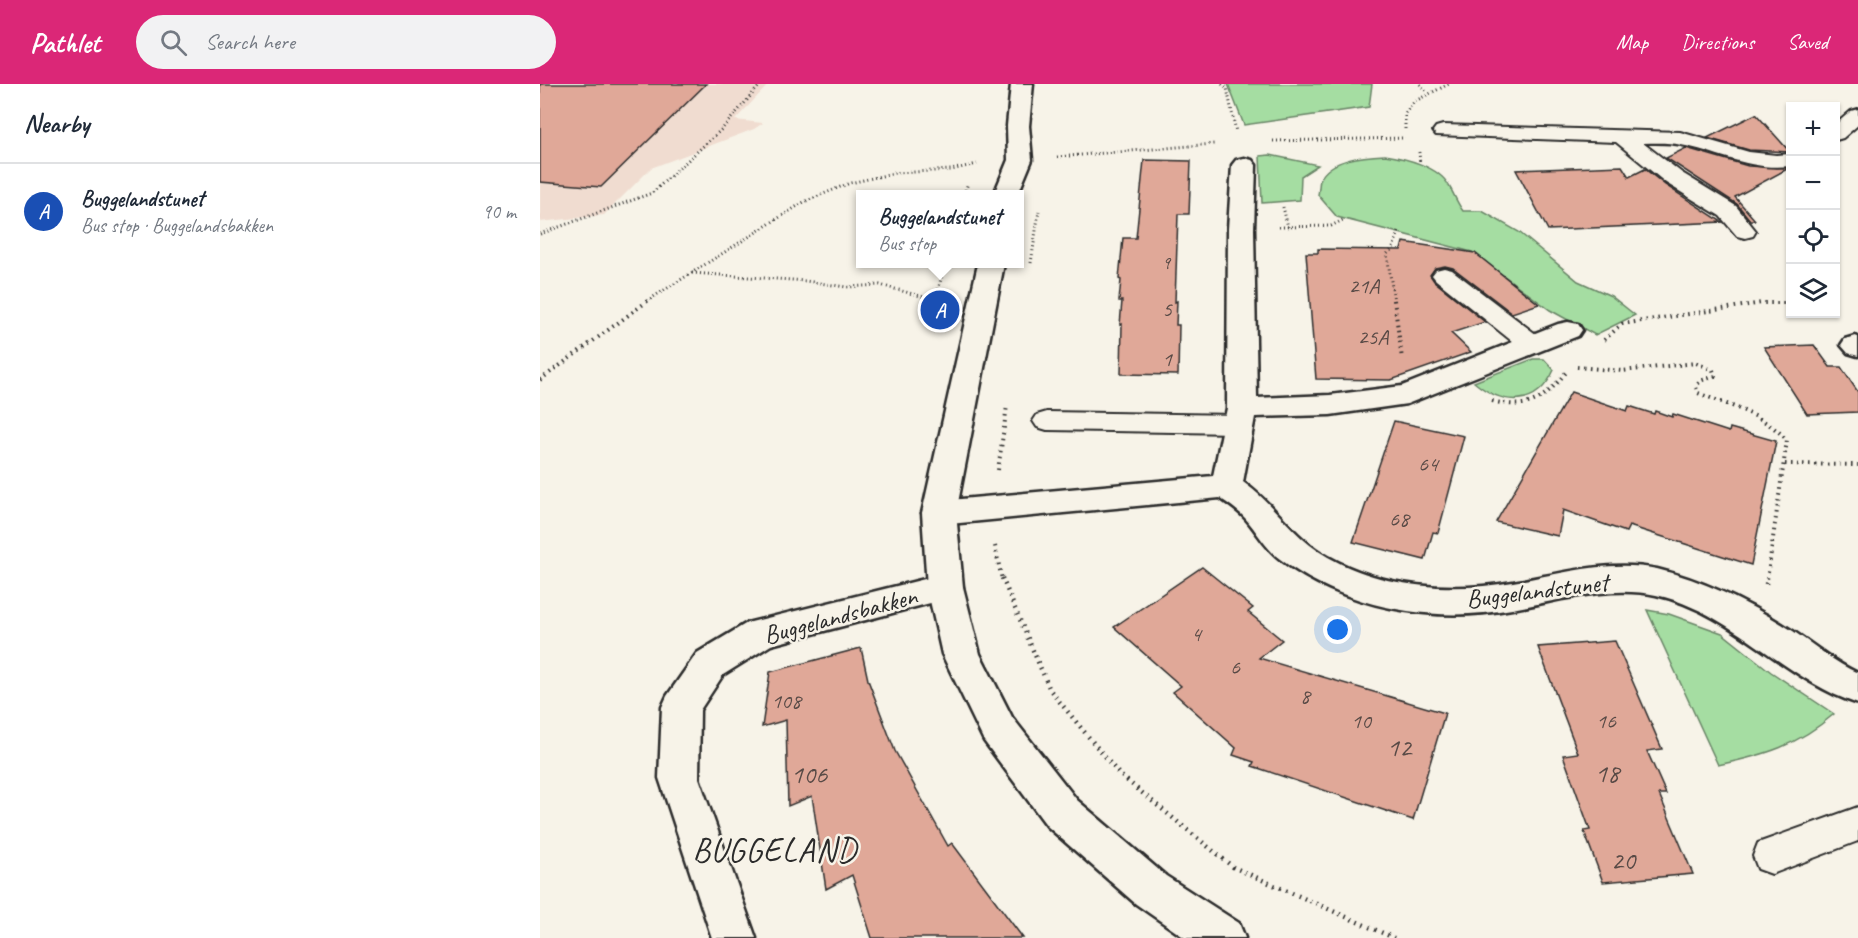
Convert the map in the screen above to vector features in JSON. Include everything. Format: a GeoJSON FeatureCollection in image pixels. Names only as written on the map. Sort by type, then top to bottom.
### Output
{"type":"FeatureCollection","features":[{"type":"Feature","properties":{"kind":"street"},"geometry":{"type":"LineString","coordinates":[[1006,190],[1020,160],[1018,126],[1022,84]]}},
{"type":"Feature","properties":{"kind":"street"},"geometry":{"type":"LineString","coordinates":[[939,513],[1226,486],[1235,460],[1240,416],[1241,229],[1244,165]]}},
{"type":"Feature","properties":{"kind":"street","name":"Buggelandsbakken"},"geometry":{"type":"LineString","coordinates":[[990,268],[939,513],[945,587],[961,654],[998,729],[1062,813],[1151,890],[1223,938]]}},
{"type":"Feature","properties":{"kind":"street"},"geometry":{"type":"LineString","coordinates":[[1240,416],[1407,395],[1568,330]]}},
{"type":"Feature","properties":{"kind":"street","name":"Buggelandstunet"},"geometry":{"type":"LineString","coordinates":[[1226,486],[1254,508],[1289,549],[1331,574],[1384,594],[1416,600],[1491,600],[1588,581],[1655,582],[1689,592],[1722,608],[1839,681],[1858,689]]}},
{"type":"Feature","properties":{"kind":"street","name":"Buggelandsbakken"},"geometry":{"type":"LineString","coordinates":[[734,938],[679,778],[681,707],[710,664],[760,633],[945,587]]}},
{"type":"Feature","properties":{"kind":"lane"},"geometry":{"type":"LineString","coordinates":[[1840,131],[1858,115]]}},
{"type":"Feature","properties":{"kind":"lane"},"geometry":{"type":"LineString","coordinates":[[1443,131],[1680,138],[1746,158],[1771,163],[1786,161]]}},
{"type":"Feature","properties":{"kind":"lane"},"geometry":{"type":"LineString","coordinates":[[1620,135],[1674,178],[1728,211],[1745,231]]}},
{"type":"Feature","properties":{"kind":"lane"},"geometry":{"type":"LineString","coordinates":[[1444,275],[1532,344]]}},
{"type":"Feature","properties":{"kind":"lane"},"geometry":{"type":"LineString","coordinates":[[1047,421],[1240,416]]}},
{"type":"Feature","properties":{"kind":"lane"},"geometry":{"type":"LineString","coordinates":[[1772,856],[1858,824]]}},
{"type":"Feature","properties":{"kind":"path"},"geometry":{"type":"LineString","coordinates":[[540,234],[652,193],[723,128],[761,84]]}},
{"type":"Feature","properties":{"kind":"path"},"geometry":{"type":"LineString","coordinates":[[1222,84],[1227,88],[1244,165]]}},
{"type":"Feature","properties":{"kind":"path"},"geometry":{"type":"LineString","coordinates":[[1420,84],[1427,93]]}},
{"type":"Feature","properties":{"kind":"path"},"geometry":{"type":"LineString","coordinates":[[540,380],[634,309],[804,202],[850,183],[895,173],[951,170],[979,164]]}},
{"type":"Feature","properties":{"kind":"path"},"geometry":{"type":"LineString","coordinates":[[1282,202],[1288,227]]}},
{"type":"Feature","properties":{"kind":"path"},"geometry":{"type":"LineString","coordinates":[[1241,229],[1331,226],[1345,219]]}},
{"type":"Feature","properties":{"kind":"path"},"geometry":{"type":"LineString","coordinates":[[1399,232],[1393,248],[1387,254],[1407,395]]}},
{"type":"Feature","properties":{"kind":"path"},"geometry":{"type":"LineString","coordinates":[[932,310],[944,268]]}},
{"type":"Feature","properties":{"kind":"path"},"geometry":{"type":"LineString","coordinates":[[691,273],[806,281],[846,287],[880,285],[935,300]]}},
{"type":"Feature","properties":{"kind":"path"},"geometry":{"type":"LineString","coordinates":[[1602,342],[1622,324],[1753,304],[1786,303]]}},
{"type":"Feature","properties":{"kind":"path"},"geometry":{"type":"LineString","coordinates":[[1576,358],[1577,367],[1592,370],[1629,370],[1696,363],[1704,365],[1713,370],[1715,376],[1700,381],[1696,387],[1698,393],[1748,413],[1776,428],[1787,440],[1759,629]]}},
{"type":"Feature","properties":{"kind":"path"},"geometry":{"type":"LineString","coordinates":[[1785,464],[1858,465]]}},
{"type":"Feature","properties":{"kind":"path"},"geometry":{"type":"LineString","coordinates":[[994,509],[995,544],[1004,587],[1050,690],[1119,774],[1233,867],[1384,936],[1394,938]]}},
{"type":"Feature","properties":{"kind":"shaded area"},"geometry":{"type":"Polygon","coordinates":[[[540,84],[769,84],[735,120],[763,123],[754,129],[651,168],[604,215],[540,222],[540,84]]]}},
{"type":"Feature","properties":{"kind":"green space"},"geometry":{"type":"Polygon","coordinates":[[[1228,84],[1372,84],[1369,107],[1244,125],[1228,84]]]}},
{"type":"Feature","properties":{"kind":"green space"},"geometry":{"type":"Polygon","coordinates":[[[1270,155],[1318,165],[1301,176],[1300,200],[1262,203],[1260,156],[1270,155]]]}},
{"type":"Feature","properties":{"kind":"green space"},"geometry":{"type":"Polygon","coordinates":[[[1385,155],[1411,161],[1437,173],[1449,186],[1463,211],[1482,211],[1519,232],[1578,281],[1611,296],[1635,315],[1595,335],[1550,310],[1472,252],[1337,217],[1318,195],[1320,180],[1325,173],[1332,167],[1349,160],[1385,155]]]}},
{"type":"Feature","properties":{"kind":"green space"},"geometry":{"type":"Polygon","coordinates":[[[1533,359],[1544,359],[1554,370],[1547,382],[1529,397],[1508,399],[1496,396],[1474,382],[1533,359]]]}},
{"type":"Feature","properties":{"kind":"green space"},"geometry":{"type":"Polygon","coordinates":[[[1647,610],[1669,614],[1722,633],[1771,672],[1834,714],[1807,734],[1780,748],[1718,765],[1647,610]]]}},
{"type":"Feature","properties":{"kind":"building"},"geometry":{"type":"Polygon","coordinates":[[[540,84],[706,84],[601,187],[540,182],[540,84]]]}},
{"type":"Feature","properties":{"kind":"building"},"geometry":{"type":"Polygon","coordinates":[[[1756,114],[1786,148],[1786,152],[1749,150],[1707,138],[1756,114]]]}},
{"type":"Feature","properties":{"kind":"building"},"geometry":{"type":"Polygon","coordinates":[[[1686,148],[1748,166],[1786,170],[1735,197],[1755,220],[1750,220],[1737,204],[1666,158],[1686,148]]]}},
{"type":"Feature","properties":{"kind":"building"},"geometry":{"type":"Polygon","coordinates":[[[1144,160],[1191,161],[1189,214],[1178,214],[1175,302],[1177,301],[1176,325],[1179,325],[1178,375],[1121,374],[1122,301],[1119,301],[1121,280],[1119,279],[1123,238],[1136,238],[1144,160]]]}},
{"type":"Feature","properties":{"kind":"building"},"geometry":{"type":"Polygon","coordinates":[[[1622,166],[1629,177],[1645,169],[1665,185],[1722,222],[1548,230],[1516,170],[1622,166]]]}},
{"type":"Feature","properties":{"kind":"building"},"geometry":{"type":"Polygon","coordinates":[[[1403,242],[1475,253],[1539,304],[1512,313],[1453,268],[1445,266],[1435,268],[1430,275],[1434,281],[1485,322],[1451,333],[1471,352],[1391,380],[1316,379],[1306,253],[1318,253],[1318,249],[1401,250],[1403,242]]]}},
{"type":"Feature","properties":{"kind":"building"},"geometry":{"type":"Polygon","coordinates":[[[1814,345],[1830,367],[1841,367],[1858,392],[1858,412],[1807,414],[1764,347],[1814,345]]]}},
{"type":"Feature","properties":{"kind":"building"},"geometry":{"type":"Polygon","coordinates":[[[1571,392],[1627,411],[1629,406],[1654,414],[1655,411],[1672,417],[1673,414],[1729,432],[1730,428],[1776,441],[1751,565],[1629,526],[1626,532],[1563,510],[1558,536],[1496,522],[1571,392]]]}},
{"type":"Feature","properties":{"kind":"building"},"geometry":{"type":"Polygon","coordinates":[[[1394,421],[1464,436],[1438,533],[1433,532],[1425,560],[1353,542],[1394,421]]]}},
{"type":"Feature","properties":{"kind":"building"},"geometry":{"type":"Polygon","coordinates":[[[1202,567],[1253,608],[1248,612],[1282,640],[1259,658],[1445,713],[1413,820],[1252,766],[1254,762],[1233,755],[1236,748],[1173,692],[1181,686],[1114,627],[1202,567]]]}},
{"type":"Feature","properties":{"kind":"building"},"geometry":{"type":"Polygon","coordinates":[[[1615,641],[1662,749],[1647,751],[1666,794],[1659,794],[1693,874],[1603,882],[1584,831],[1590,830],[1563,755],[1578,753],[1538,647],[1615,641]]]}},
{"type":"Feature","properties":{"kind":"building"},"geometry":{"type":"Polygon","coordinates":[[[861,648],[868,680],[895,751],[948,846],[952,843],[1023,938],[872,938],[852,875],[826,889],[812,796],[788,806],[786,720],[762,727],[770,672],[861,648]]]}},
{"type":"Feature","properties":{"kind":"place","name":"Buggelandstunet"},"geometry":{"type":"Point","coordinates":[940,310]}},
{"type":"Feature","properties":{"kind":"district","name":"BUGGELAND"},"geometry":{"type":"Point","coordinates":[775,849]}}]}
